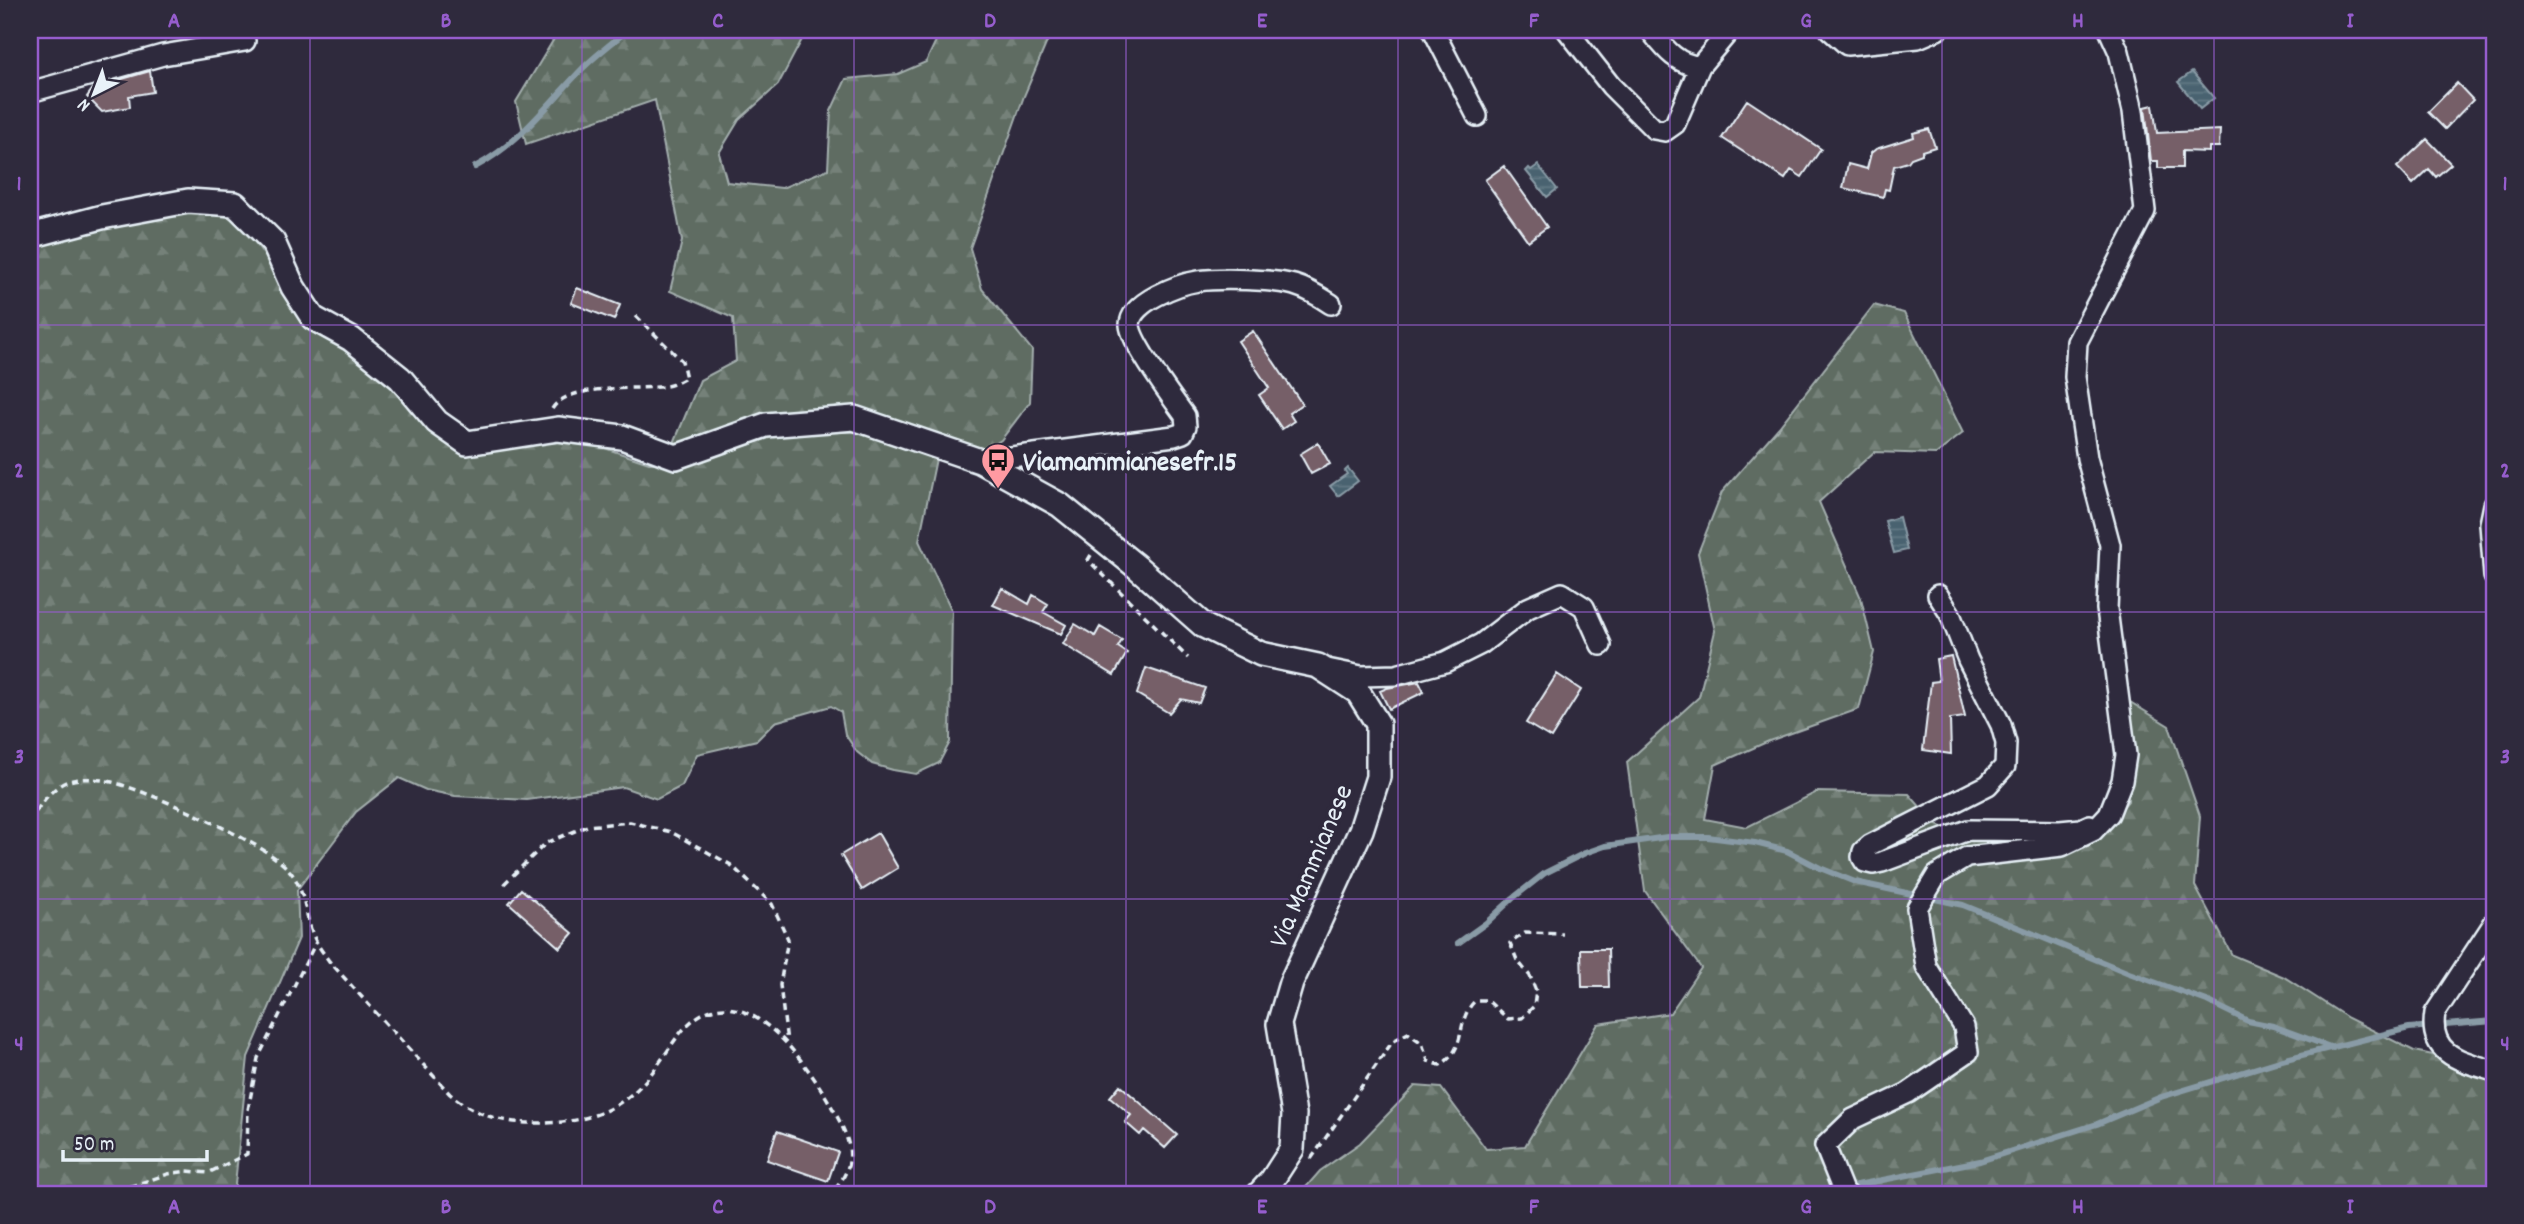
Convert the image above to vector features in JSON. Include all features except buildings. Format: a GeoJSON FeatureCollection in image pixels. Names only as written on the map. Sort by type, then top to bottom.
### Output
{"type":"FeatureCollection","features":[{"type":"Feature","properties":{"kind":"main road","name":"Via Mammianese"},"geometry":{"type":"LineString","coordinates":[[30,236],[102,217],[188,201],[235,204],[273,242],[293,287],[313,318],[351,339],[400,378],[437,422],[467,443],[558,429],[622,437],[676,457],[766,425],[854,418],[981,461],[1059,505],[1204,626],[1261,654],[1318,666],[1358,692],[1378,724],[1378,777],[1361,830],[1291,983],[1279,1024],[1294,1114],[1292,1149],[1272,1180],[1259,1194]]}},
{"type":"Feature","properties":{"kind":"street"},"geometry":{"type":"LineString","coordinates":[[1433,30],[1477,116]]}},
{"type":"Feature","properties":{"kind":"street"},"geometry":{"type":"LineString","coordinates":[[1567,30],[1611,86],[1654,129],[1665,131],[1675,124],[1700,66],[1730,30]]}},
{"type":"Feature","properties":{"kind":"street"},"geometry":{"type":"LineString","coordinates":[[1650,30],[1665,48],[1680,60],[1690,66],[1700,66]]}},
{"type":"Feature","properties":{"kind":"street"},"geometry":{"type":"LineString","coordinates":[[1830,30],[1847,45],[1918,38],[1937,30]]}},
{"type":"Feature","properties":{"kind":"street"},"geometry":{"type":"LineString","coordinates":[[1847,1194],[1843,1191],[1825,1146],[1853,1119],[1908,1093],[1968,1052],[1965,1027],[1926,966],[1917,908],[1937,875],[1967,857],[2062,846],[2093,831],[2109,814],[2122,780],[2126,755],[2107,609],[2110,545],[2087,458],[2074,377],[2077,342],[2145,211],[2133,111],[2119,52],[2109,30]]}},
{"type":"Feature","properties":{"kind":"street"},"geometry":{"type":"LineString","coordinates":[[30,92],[163,55],[246,41]]}},
{"type":"Feature","properties":{"kind":"street"},"geometry":{"type":"LineString","coordinates":[[981,461],[1183,433],[1186,426],[1185,416],[1135,340],[1130,325],[1134,313],[1144,302],[1198,281],[1257,281],[1294,285],[1331,304]]}},
{"type":"Feature","properties":{"kind":"street"},"geometry":{"type":"LineString","coordinates":[[2494,505],[2490,524],[2494,576]]}},
{"type":"Feature","properties":{"kind":"street"},"geometry":{"type":"LineString","coordinates":[[1318,666],[1361,676],[1396,675],[1445,662],[1481,644],[1528,608],[1562,593],[1584,607],[1601,645]]}},
{"type":"Feature","properties":{"kind":"street"},"geometry":{"type":"LineString","coordinates":[[1938,595],[1950,614],[1968,660],[2001,725],[2006,743],[2005,766],[1989,785],[1870,845],[1863,851],[1862,857],[1873,864],[1882,862],[1968,830],[2081,829],[2109,814]]}},
{"type":"Feature","properties":{"kind":"street"},"geometry":{"type":"LineString","coordinates":[[2494,923],[2435,1013],[2433,1029],[2438,1044],[2460,1061],[2494,1071]]}},
{"type":"Feature","properties":{"kind":"path"},"geometry":{"type":"LineString","coordinates":[[539,433],[554,405],[575,395],[598,389],[669,386],[686,378],[682,361],[635,315]]}},
{"type":"Feature","properties":{"kind":"path"},"geometry":{"type":"LineString","coordinates":[[1099,537],[1088,560],[1188,658]]}},
{"type":"Feature","properties":{"kind":"path"},"geometry":{"type":"LineString","coordinates":[[30,822],[51,793],[66,781],[83,778],[113,783],[143,793],[212,823],[279,861],[290,870],[300,891],[316,942],[329,961],[450,1094],[466,1107],[492,1118],[521,1123],[560,1124],[593,1118],[631,1094],[656,1068],[675,1039],[701,1014],[715,1008],[736,1009],[754,1015],[787,1043],[837,1116],[847,1137],[851,1156],[845,1178],[831,1194]]}},
{"type":"Feature","properties":{"kind":"path"},"geometry":{"type":"LineString","coordinates":[[504,884],[546,843],[587,826],[630,822],[671,832],[731,865],[772,904],[788,939],[780,985],[787,1043]]}},
{"type":"Feature","properties":{"kind":"path"},"geometry":{"type":"LineString","coordinates":[[1308,1164],[1393,1041],[1408,1033],[1422,1044],[1428,1061],[1440,1065],[1451,1059],[1459,1044],[1468,1007],[1476,1000],[1487,1000],[1508,1019],[1522,1018],[1534,1006],[1536,990],[1530,976],[1517,960],[1510,943],[1525,933],[1563,934]]}},
{"type":"Feature","properties":{"kind":"path"},"geometry":{"type":"LineString","coordinates":[[30,1185],[104,1194],[168,1174],[187,1171],[208,1173],[247,1154],[248,1110],[258,1058],[316,942]]}},
{"type":"Feature","properties":{"kind":"green space"},"geometry":{"type":"Polygon","coordinates":[[[565,30],[807,30],[778,85],[739,120],[719,153],[727,182],[782,188],[828,169],[831,111],[846,79],[898,74],[926,62],[941,30],[1052,30],[1024,96],[970,248],[982,289],[1032,350],[1030,402],[1001,440],[981,452],[934,433],[845,409],[674,443],[700,380],[736,361],[733,318],[670,291],[682,241],[655,100],[526,144],[516,102],[554,39],[565,30]]]}},
{"type":"Feature","properties":{"kind":"green space"},"geometry":{"type":"Polygon","coordinates":[[[199,208],[240,221],[267,259],[288,303],[314,333],[373,365],[437,435],[513,446],[581,440],[649,463],[696,462],[787,432],[856,432],[937,454],[919,541],[952,611],[950,742],[939,763],[916,774],[872,764],[857,752],[845,734],[841,712],[831,706],[775,722],[757,740],[697,754],[682,786],[657,799],[623,787],[527,800],[455,796],[426,790],[399,778],[356,812],[297,890],[299,938],[248,1057],[234,1194],[30,1194],[30,246],[108,222],[199,208]]]}},
{"type":"Feature","properties":{"kind":"green space"},"geometry":{"type":"Polygon","coordinates":[[[1874,305],[1904,313],[1963,433],[1936,454],[1874,452],[1819,502],[1861,598],[1874,652],[1859,709],[1769,741],[1715,765],[1705,819],[1747,827],[1817,792],[1909,794],[1936,825],[1978,840],[2089,846],[2128,801],[2130,702],[2169,726],[2200,816],[2195,886],[2232,955],[2284,977],[2348,1018],[2414,1051],[2494,1068],[2494,1194],[1300,1194],[1320,1171],[1360,1143],[1415,1086],[1441,1088],[1486,1149],[1525,1146],[1598,1024],[1670,1013],[1701,968],[1645,891],[1627,762],[1699,697],[1715,631],[1698,553],[1722,492],[1779,427],[1874,305]]]}},
{"type":"Feature","properties":{"kind":"water"},"geometry":{"type":"Polygon","coordinates":[[[2192,72],[2214,98],[2200,109],[2178,82],[2192,72]]]}},
{"type":"Feature","properties":{"kind":"water"},"geometry":{"type":"Polygon","coordinates":[[[1538,165],[1557,189],[1547,197],[1526,171],[1538,165]]]}},
{"type":"Feature","properties":{"kind":"water"},"geometry":{"type":"Polygon","coordinates":[[[1348,468],[1358,481],[1338,496],[1330,486],[1347,474],[1345,471],[1348,468]]]}},
{"type":"Feature","properties":{"kind":"water"},"geometry":{"type":"Polygon","coordinates":[[[1899,517],[1907,550],[1894,553],[1885,521],[1899,517]]]}},
{"type":"Feature","properties":{"kind":"waterway"},"geometry":{"type":"LineString","coordinates":[[475,167],[491,158],[519,135],[587,64],[628,30]]}},
{"type":"Feature","properties":{"kind":"waterway"},"geometry":{"type":"LineString","coordinates":[[1458,943],[1545,873],[1585,853],[1605,846],[1667,837],[1708,837],[1755,843],[1787,851],[1855,882],[1963,905],[2129,973],[2207,1001],[2248,1021],[2273,1026],[2333,1048]]}},
{"type":"Feature","properties":{"kind":"waterway"},"geometry":{"type":"LineString","coordinates":[[1811,1194],[1980,1161],[2097,1124],[2161,1097],[2286,1059],[2409,1028],[2494,1021]]}},
{"type":"Feature","properties":{"kind":"place","name":"Viamammianesefr.15"},"geometry":{"type":"Point","coordinates":[998,490]}}]}
